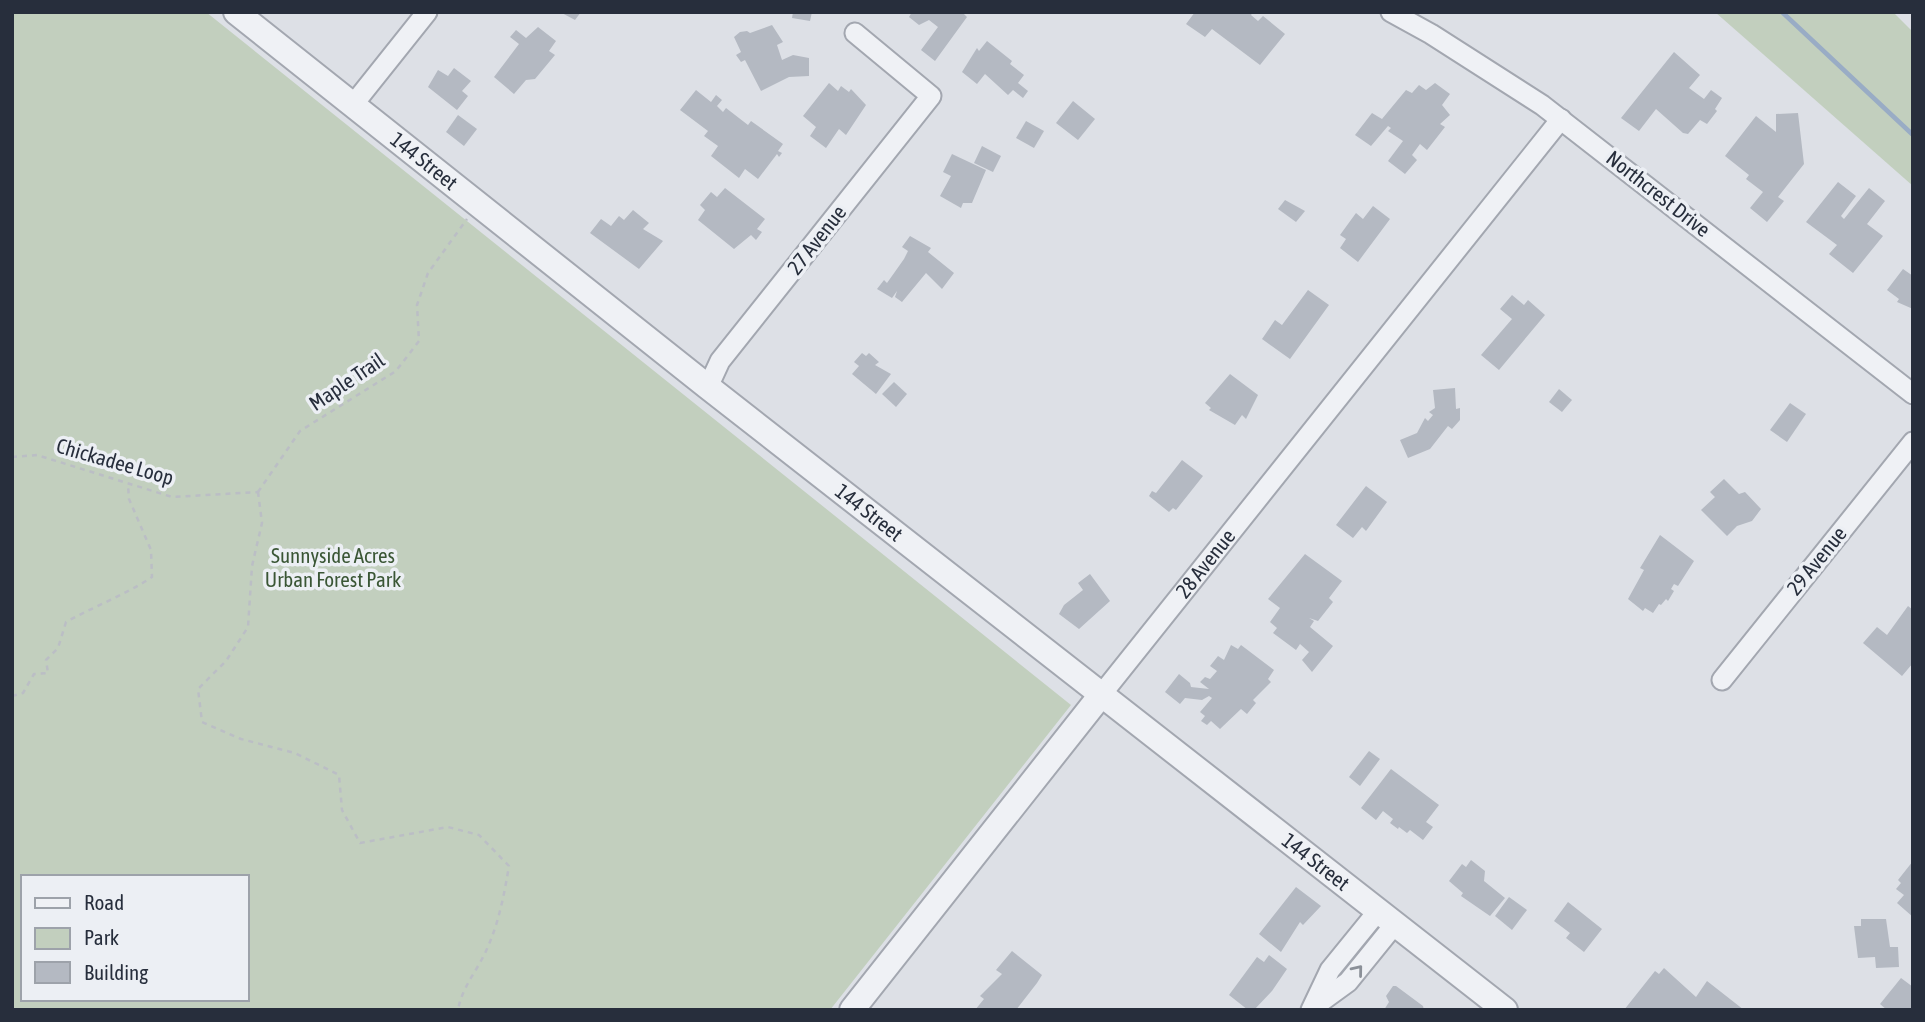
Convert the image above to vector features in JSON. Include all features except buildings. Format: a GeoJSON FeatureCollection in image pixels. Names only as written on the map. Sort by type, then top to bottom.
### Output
{"type":"FeatureCollection","features":[{"type":"Feature","properties":{"kind":"street","name":"144 Street"},"geometry":{"type":"LineString","coordinates":[[236,12],[708,387],[1505,1010]]}},
{"type":"Feature","properties":{"kind":"street"},"geometry":{"type":"LineString","coordinates":[[352,106],[427,12]]}},
{"type":"Feature","properties":{"kind":"street","name":"Northcrest Drive"},"geometry":{"type":"LineString","coordinates":[[1391,12],[1431,34],[1561,119],[1913,394]]}},
{"type":"Feature","properties":{"kind":"street","name":"27 Avenue"},"geometry":{"type":"LineString","coordinates":[[708,387],[720,361],[931,96],[855,33]]}},
{"type":"Feature","properties":{"kind":"street","name":"28 Avenue"},"geometry":{"type":"LineString","coordinates":[[852,1010],[1561,119]]}},
{"type":"Feature","properties":{"kind":"street","name":"29 Avenue"},"geometry":{"type":"LineString","coordinates":[[1722,680],[1913,442]]}},
{"type":"Feature","properties":{"kind":"street"},"geometry":{"type":"LineString","coordinates":[[1313,1008],[1330,970],[1386,918]]}},
{"type":"Feature","properties":{"kind":"path","name":"Maple Trail"},"geometry":{"type":"LineString","coordinates":[[258,492],[300,431],[396,371],[419,341],[416,305],[428,273],[469,216]]}},
{"type":"Feature","properties":{"kind":"path","name":"Chickadee Loop"},"geometry":{"type":"LineString","coordinates":[[12,457],[37,455],[172,497],[258,492]]}},
{"type":"Feature","properties":{"kind":"path"},"geometry":{"type":"LineString","coordinates":[[12,696],[23,693],[34,674],[47,673],[46,660],[58,648],[66,622],[106,600],[132,591],[152,577],[151,550],[128,499],[128,485]]}},
{"type":"Feature","properties":{"kind":"path"},"geometry":{"type":"LineString","coordinates":[[258,492],[262,523],[252,566],[248,627],[226,662],[198,689],[202,722],[241,738],[295,753],[339,775],[342,810],[360,844],[448,827],[479,835],[509,866],[502,907],[486,951],[460,997],[458,1010]]}},
{"type":"Feature","properties":{"kind":"green space","name":"Sunnyside Acres Urban Forest Park"},"geometry":{"type":"Polygon","coordinates":[[[12,12],[206,12],[1071,705],[830,1010],[12,1010],[12,12]]]}},
{"type":"Feature","properties":{"kind":"green space"},"geometry":{"type":"Polygon","coordinates":[[[1715,12],[1893,12],[1913,32],[1913,186],[1715,12]]]}},
{"type":"Feature","properties":{"kind":"waterway"},"geometry":{"type":"LineString","coordinates":[[1782,12],[1913,135]]}}]}
